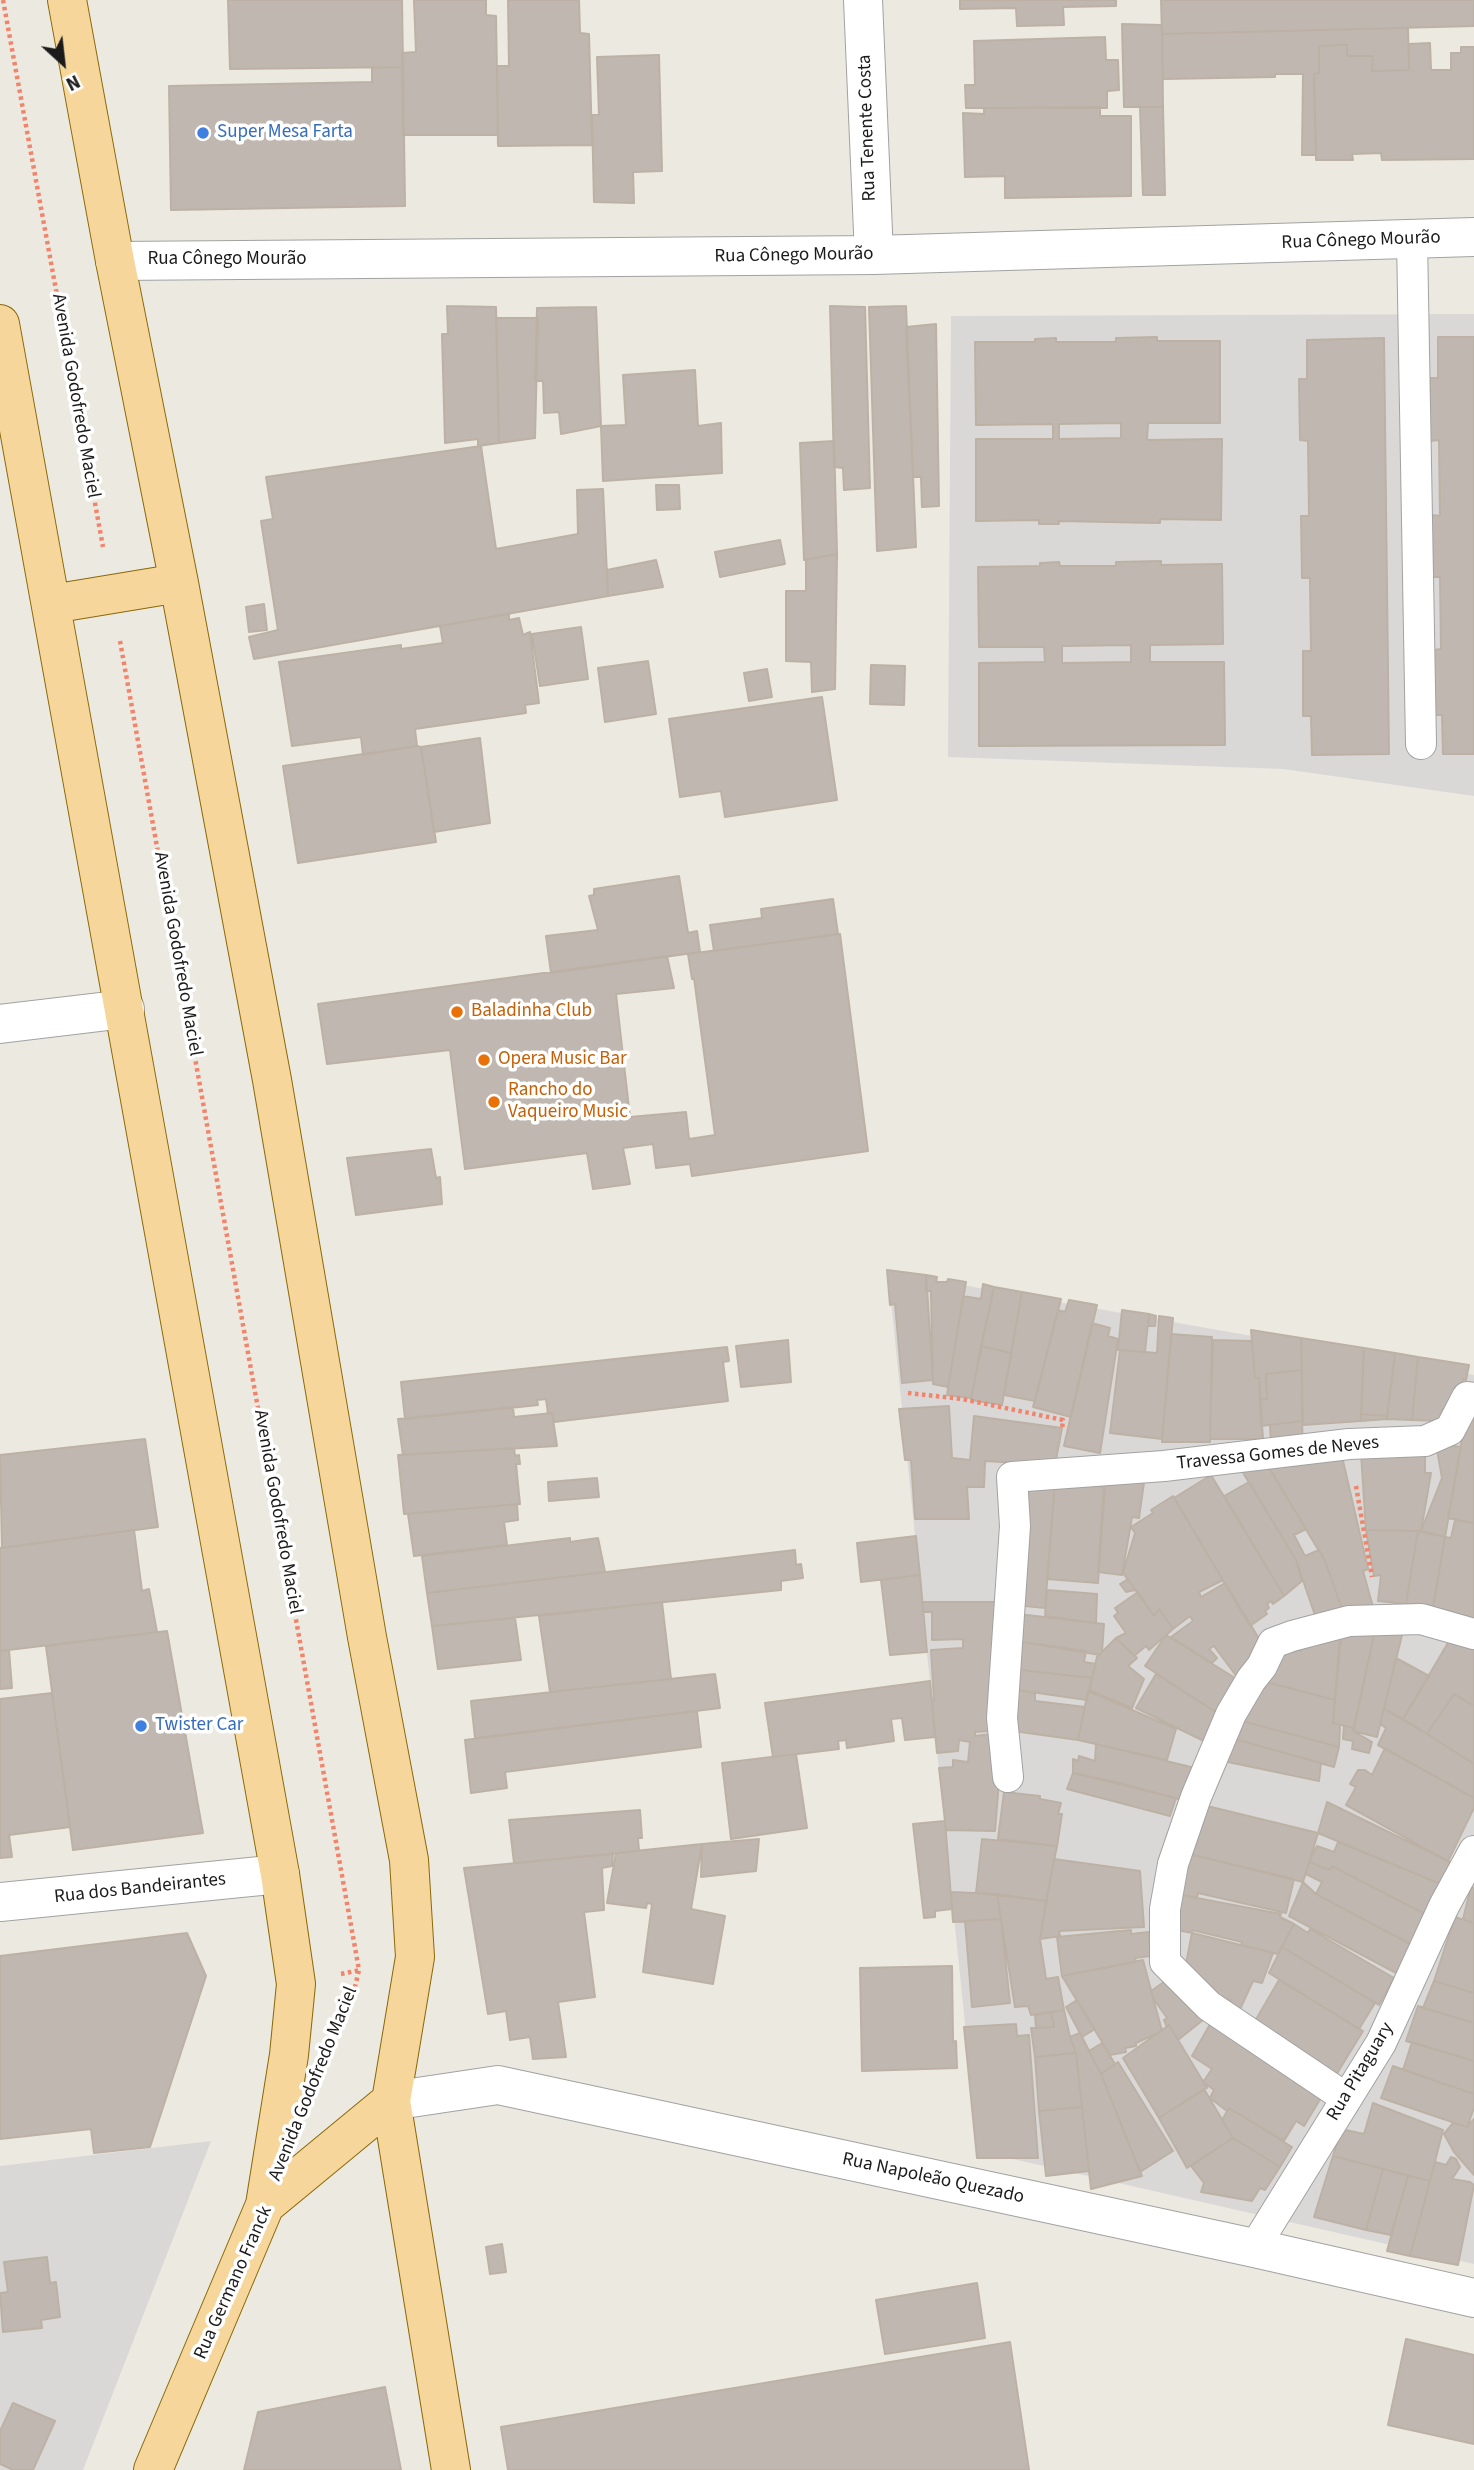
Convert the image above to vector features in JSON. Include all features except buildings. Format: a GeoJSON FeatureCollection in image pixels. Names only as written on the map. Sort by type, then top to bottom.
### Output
{"type":"FeatureCollection","features":[{"type":"Feature","properties":{"kind":"main road"},"geometry":{"type":"LineString","coordinates":[[66,0],[272,1080],[367,1637],[409,1860],[415,1958],[391,2101],[451,2470]]}},
{"type":"Feature","properties":{"kind":"main road","name":"Avenida Godofredo Maciel"},"geometry":{"type":"LineString","coordinates":[[0,324],[280,1874],[296,1984],[289,2056],[265,2205]]}},
{"type":"Feature","properties":{"kind":"main road"},"geometry":{"type":"LineString","coordinates":[[52,604],[179,583]]}},
{"type":"Feature","properties":{"kind":"main road","name":"Rua Germano Franck"},"geometry":{"type":"LineString","coordinates":[[153,2470],[265,2205],[391,2101]]}},
{"type":"Feature","properties":{"kind":"street","name":"Rua Tenente Costa"},"geometry":{"type":"LineString","coordinates":[[863,0],[874,255]]}},
{"type":"Feature","properties":{"kind":"street","name":"Rua Cônego Mourão"},"geometry":{"type":"LineString","coordinates":[[114,261],[874,255],[1474,237]]}},
{"type":"Feature","properties":{"kind":"street"},"geometry":{"type":"LineString","coordinates":[[0,1024],[125,1009]]}},
{"type":"Feature","properties":{"kind":"street","name":"Rua dos Bandeirantes"},"geometry":{"type":"LineString","coordinates":[[0,1902],[280,1874]]}},
{"type":"Feature","properties":{"kind":"street","name":"Rua Napoleão Quezado"},"geometry":{"type":"LineString","coordinates":[[391,2101],[498,2085],[1474,2298]]}},
{"type":"Feature","properties":{"kind":"lane"},"geometry":{"type":"LineString","coordinates":[[1412,239],[1421,744]]}},
{"type":"Feature","properties":{"kind":"lane","name":"Travessa Gomes de Neves"},"geometry":{"type":"LineString","coordinates":[[1008,1777],[1002,1718],[1015,1526],[1012,1477],[1164,1466],[1349,1444],[1425,1441],[1450,1430],[1467,1397],[1474,1398]]}},
{"type":"Feature","properties":{"kind":"lane"},"geometry":{"type":"LineString","coordinates":[[1346,2098],[1209,2006],[1166,1962],[1165,1909],[1173,1864],[1196,1797],[1231,1714],[1262,1666],[1273,1643],[1349,1621],[1422,1619],[1474,1634]]}},
{"type":"Feature","properties":{"kind":"lane","name":"Rua Pitaguary"},"geometry":{"type":"LineString","coordinates":[[1254,2248],[1381,2043],[1444,1906],[1474,1851]]}},
{"type":"Feature","properties":{"kind":"path","name":"Avenida Godofredo Maciel"},"geometry":{"type":"LineString","coordinates":[[4,0],[359,1970],[354,1991],[343,2016]]}},
{"type":"Feature","properties":{"kind":"path"},"geometry":{"type":"LineString","coordinates":[[908,1393],[962,1399],[1063,1420],[1060,1472]]}},
{"type":"Feature","properties":{"kind":"path"},"geometry":{"type":"LineString","coordinates":[[1349,1444],[1380,1620]]}},
{"type":"Feature","properties":{"kind":"path"},"geometry":{"type":"LineString","coordinates":[[296,1984],[415,1958]]}},
{"type":"Feature","properties":{"kind":"shaded area"},"geometry":{"type":"Polygon","coordinates":[[[1474,314],[1474,796],[1283,769],[948,757],[951,316],[1474,314]]]}},
{"type":"Feature","properties":{"kind":"shaded area"},"geometry":{"type":"Polygon","coordinates":[[[888,1272],[1474,1375],[1474,2264],[978,2151],[888,1272]]]}},
{"type":"Feature","properties":{"kind":"shaded area"},"geometry":{"type":"Polygon","coordinates":[[[211,2141],[83,2470],[0,2470],[0,2166],[211,2141]]]}},
{"type":"Feature","properties":{"kind":"place","name":"Super Mesa Farta"},"geometry":{"type":"Point","coordinates":[203,133]}},
{"type":"Feature","properties":{"kind":"place","name":"Baladinha Club"},"geometry":{"type":"Point","coordinates":[457,1012]}},
{"type":"Feature","properties":{"kind":"place","name":"Opera Music Bar"},"geometry":{"type":"Point","coordinates":[484,1060]}},
{"type":"Feature","properties":{"kind":"place","name":"Rancho do Vaqueiro Music"},"geometry":{"type":"Point","coordinates":[494,1102]}},
{"type":"Feature","properties":{"kind":"place","name":"Twister Car"},"geometry":{"type":"Point","coordinates":[141,1726]}}]}
